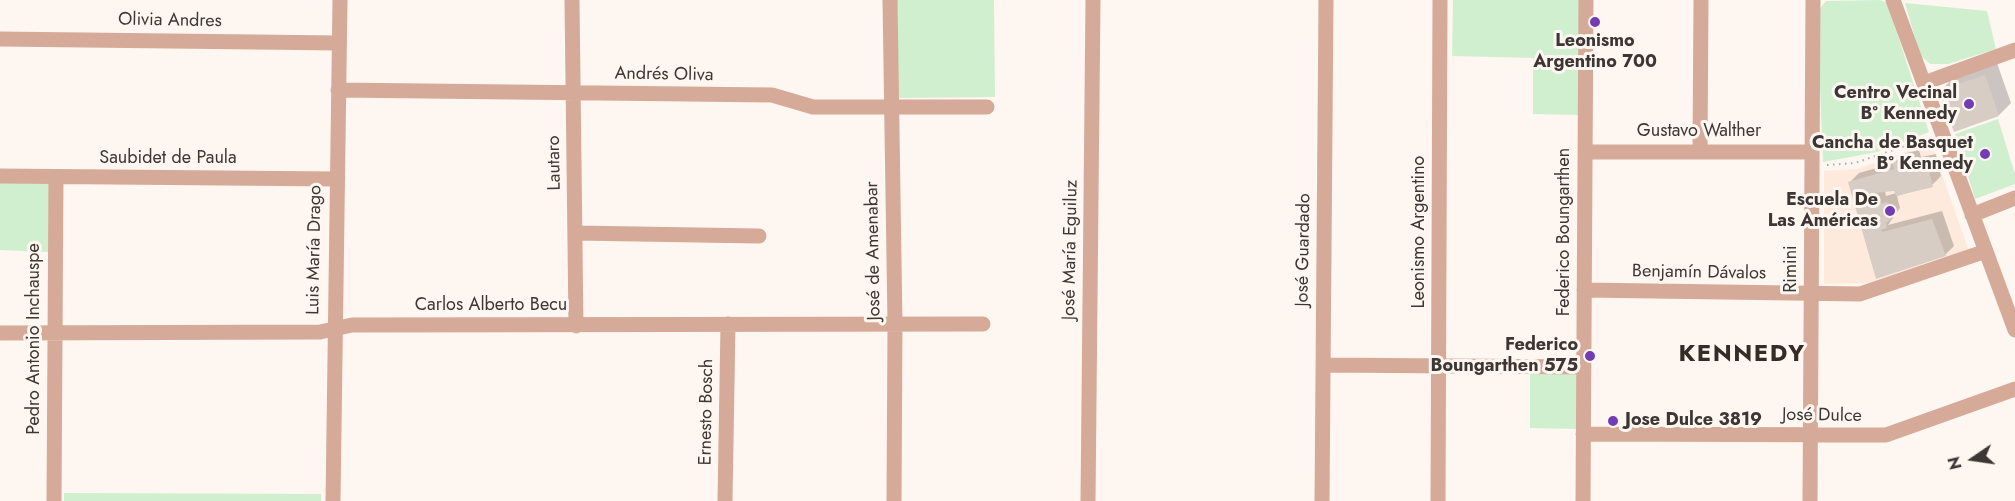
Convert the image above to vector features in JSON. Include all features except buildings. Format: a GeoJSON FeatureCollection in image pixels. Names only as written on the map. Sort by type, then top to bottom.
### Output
{"type":"FeatureCollection","features":[{"type":"Feature","properties":{"kind":"street","name":"Luis María Drago"},"geometry":{"type":"LineString","coordinates":[[333,501],[333,329],[340,0]]}},
{"type":"Feature","properties":{"kind":"street","name":"Lautaro"},"geometry":{"type":"LineString","coordinates":[[572,0],[576,326]]}},
{"type":"Feature","properties":{"kind":"street","name":"José de Amenabar"},"geometry":{"type":"LineString","coordinates":[[890,0],[895,324],[894,501]]}},
{"type":"Feature","properties":{"kind":"street","name":"José María Eguiluz"},"geometry":{"type":"LineString","coordinates":[[1088,501],[1093,0]]}},
{"type":"Feature","properties":{"kind":"street","name":"José Guardado"},"geometry":{"type":"LineString","coordinates":[[1322,501],[1326,0]]}},
{"type":"Feature","properties":{"kind":"street","name":"Leonismo Argentino"},"geometry":{"type":"LineString","coordinates":[[1438,501],[1440,0]]}},
{"type":"Feature","properties":{"kind":"street","name":"Federico Boungarthen"},"geometry":{"type":"LineString","coordinates":[[1583,501],[1586,0]]}},
{"type":"Feature","properties":{"kind":"street"},"geometry":{"type":"LineString","coordinates":[[1700,151],[1701,0]]}},
{"type":"Feature","properties":{"kind":"street","name":"Rimini"},"geometry":{"type":"LineString","coordinates":[[1810,501],[1813,0]]}},
{"type":"Feature","properties":{"kind":"street"},"geometry":{"type":"LineString","coordinates":[[1893,0],[2015,330]]}},
{"type":"Feature","properties":{"kind":"street","name":"Olivia Andres"},"geometry":{"type":"LineString","coordinates":[[0,39],[339,43]]}},
{"type":"Feature","properties":{"kind":"street"},"geometry":{"type":"LineString","coordinates":[[1924,83],[2015,50]]}},
{"type":"Feature","properties":{"kind":"street","name":"Andrés Oliva"},"geometry":{"type":"LineString","coordinates":[[338,90],[772,95],[813,106],[987,107]]}},
{"type":"Feature","properties":{"kind":"street","name":"Gustavo Walther"},"geometry":{"type":"LineString","coordinates":[[1585,152],[1700,151],[1812,159]]}},
{"type":"Feature","properties":{"kind":"street","name":"Saubidet de Paula"},"geometry":{"type":"LineString","coordinates":[[0,176],[336,179]]}},
{"type":"Feature","properties":{"kind":"street","name":"Pedro Antonio Inchauspe"},"geometry":{"type":"LineString","coordinates":[[54,501],[56,177]]}},
{"type":"Feature","properties":{"kind":"street"},"geometry":{"type":"LineString","coordinates":[[1972,215],[2015,198]]}},
{"type":"Feature","properties":{"kind":"street"},"geometry":{"type":"LineString","coordinates":[[575,233],[759,236]]}},
{"type":"Feature","properties":{"kind":"street","name":"Benjamín Dávalos"},"geometry":{"type":"LineString","coordinates":[[1584,290],[1860,294],[1986,251]]}},
{"type":"Feature","properties":{"kind":"street","name":"Ernesto Bosch"},"geometry":{"type":"LineString","coordinates":[[725,501],[728,324]]}},
{"type":"Feature","properties":{"kind":"street","name":"Carlos Alberto Becu"},"geometry":{"type":"LineString","coordinates":[[0,333],[320,332],[352,325],[983,324]]}},
{"type":"Feature","properties":{"kind":"street"},"geometry":{"type":"LineString","coordinates":[[1323,365],[1584,368]]}},
{"type":"Feature","properties":{"kind":"street","name":"José Dulce"},"geometry":{"type":"LineString","coordinates":[[1583,434],[1886,435],[2015,389]]}},
{"type":"Feature","properties":{"kind":"path"},"geometry":{"type":"LineString","coordinates":[[1812,159],[1855,163],[1887,154],[1942,133]]}},
{"type":"Feature","properties":{"kind":"shaded area","name":"Escuela De Las Américas"},"geometry":{"type":"Polygon","coordinates":[[[1931,143],[1969,251],[1874,283],[1824,284],[1824,171],[1857,169],[1931,143]]]}},
{"type":"Feature","properties":{"kind":"green space"},"geometry":{"type":"Polygon","coordinates":[[[897,0],[994,0],[995,97],[898,98],[897,0]]]}},
{"type":"Feature","properties":{"kind":"green space"},"geometry":{"type":"Polygon","coordinates":[[[1453,0],[1581,0],[1579,115],[1533,114],[1533,58],[1452,56],[1453,0]]]}},
{"type":"Feature","properties":{"kind":"green space"},"geometry":{"type":"Polygon","coordinates":[[[1880,0],[1887,3],[1890,11],[1929,132],[1877,152],[1823,162],[1817,12],[1826,1],[1880,0]]]}},
{"type":"Feature","properties":{"kind":"green space"},"geometry":{"type":"Polygon","coordinates":[[[1905,3],[1987,11],[1996,49],[1948,64],[1930,64],[1920,55],[1905,3]]]}},
{"type":"Feature","properties":{"kind":"green space","name":"Cancha de Basquet B° Kennedy"},"geometry":{"type":"Polygon","coordinates":[[[1998,119],[2015,174],[2015,184],[1975,199],[1955,134],[1998,119]]]}},
{"type":"Feature","properties":{"kind":"green space"},"geometry":{"type":"Polygon","coordinates":[[[0,179],[51,180],[49,252],[0,250],[0,179]]]}},
{"type":"Feature","properties":{"kind":"green space"},"geometry":{"type":"Polygon","coordinates":[[[1530,372],[1578,373],[1577,429],[1530,428],[1530,372]]]}},
{"type":"Feature","properties":{"kind":"green space"},"geometry":{"type":"Polygon","coordinates":[[[64,493],[321,494],[321,501],[64,501],[64,493]]]}},
{"type":"Feature","properties":{"kind":"place","name":"Leonismo Argentino 700"},"geometry":{"type":"Point","coordinates":[1595,22]}},
{"type":"Feature","properties":{"kind":"place","name":"Centro Vecinal B° Kennedy"},"geometry":{"type":"Point","coordinates":[1969,104]}},
{"type":"Feature","properties":{"kind":"place","name":"Cancha de Basquet B° Kennedy"},"geometry":{"type":"Point","coordinates":[1985,154]}},
{"type":"Feature","properties":{"kind":"place","name":"Escuela De Las Américas"},"geometry":{"type":"Point","coordinates":[1890,211]}},
{"type":"Feature","properties":{"kind":"place","name":"Federico Boungarthen 575"},"geometry":{"type":"Point","coordinates":[1590,356]}},
{"type":"Feature","properties":{"kind":"place","name":"Jose Dulce 3819"},"geometry":{"type":"Point","coordinates":[1613,421]}},
{"type":"Feature","properties":{"kind":"district","name":"KENNEDY"},"geometry":{"type":"Point","coordinates":[1742,355]}}]}
